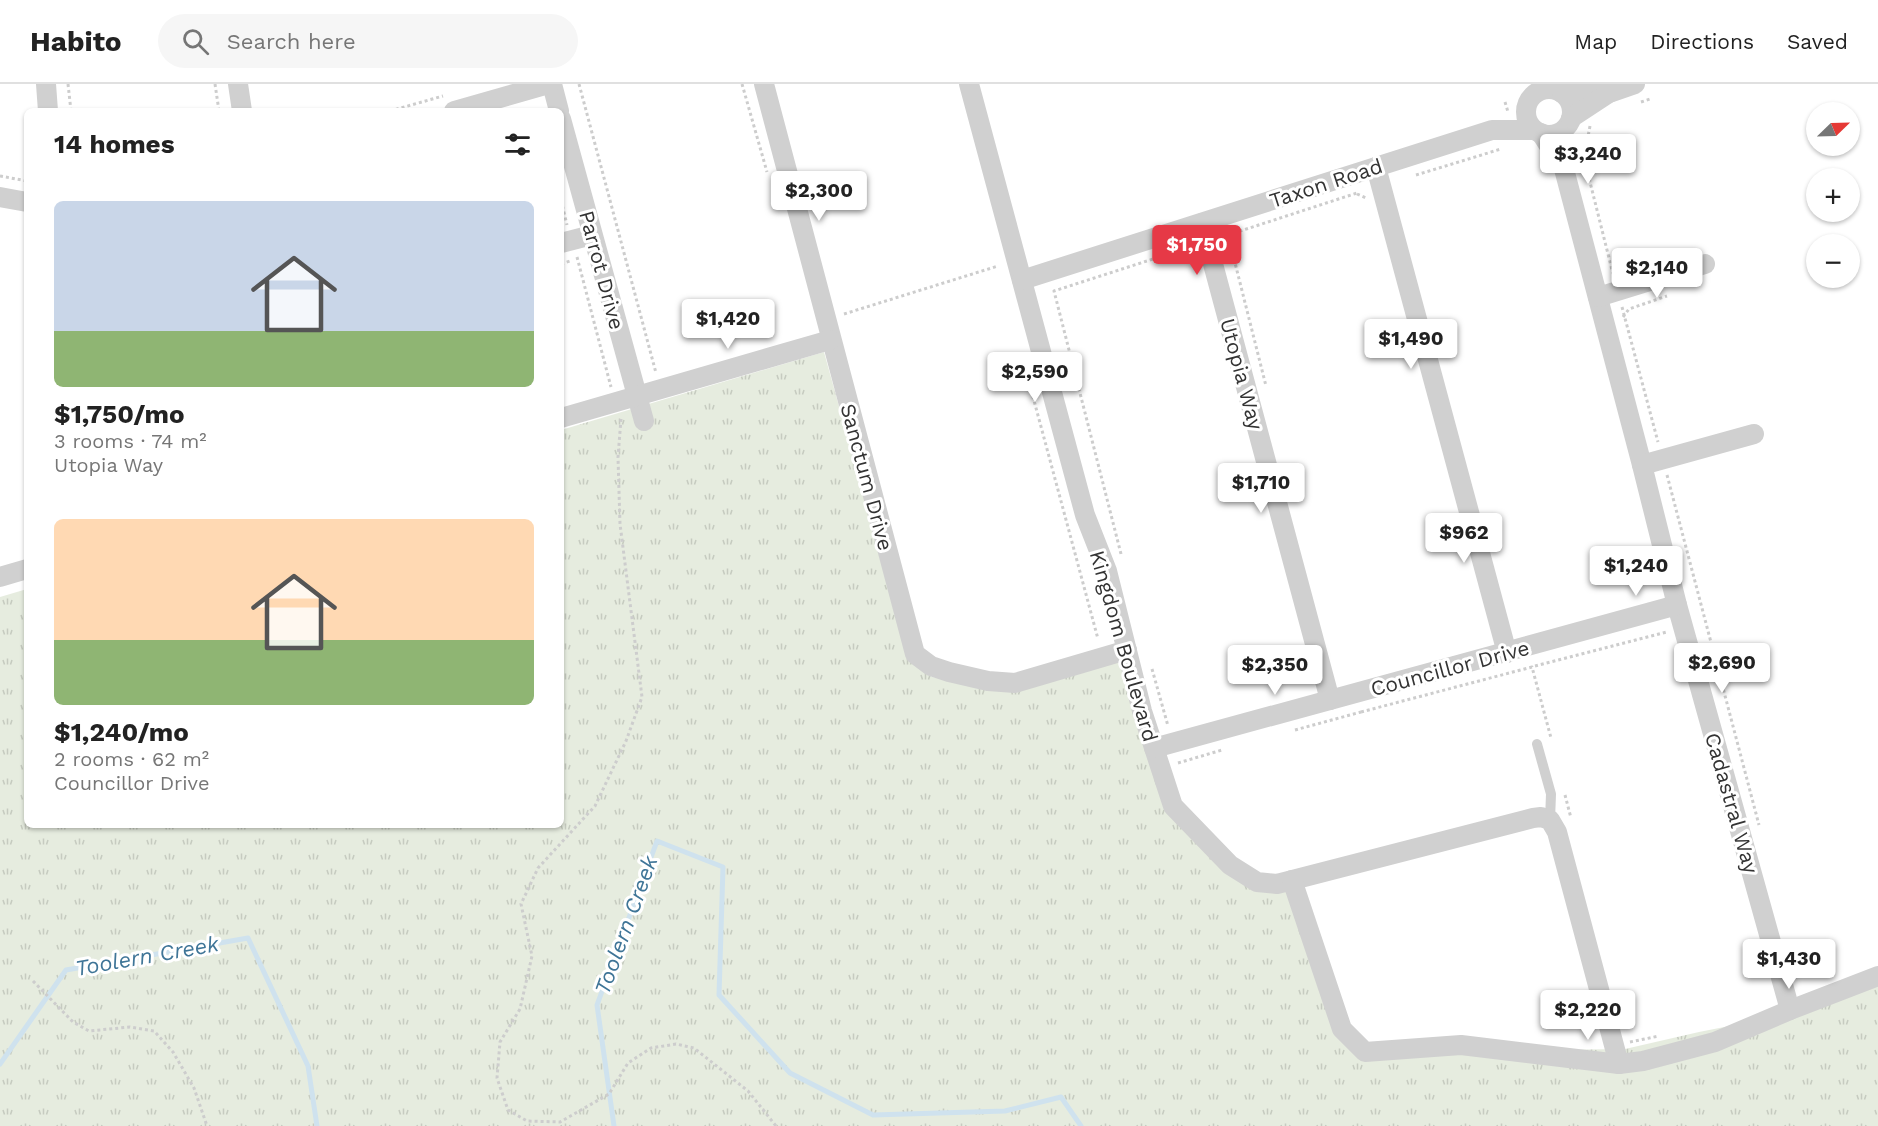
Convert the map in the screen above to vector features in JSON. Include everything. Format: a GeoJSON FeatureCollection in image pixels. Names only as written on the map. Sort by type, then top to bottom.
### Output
{"type":"FeatureCollection","features":[{"type":"Feature","properties":{"kind":"street"},"geometry":{"type":"LineString","coordinates":[[46,84],[48,108]]}},
{"type":"Feature","properties":{"kind":"street"},"geometry":{"type":"LineString","coordinates":[[238,84],[242,108]]}},
{"type":"Feature","properties":{"kind":"street"},"geometry":{"type":"LineString","coordinates":[[454,102],[550,84],[558,108]]}},
{"type":"Feature","properties":{"kind":"street","name":"Sanctum Drive"},"geometry":{"type":"LineString","coordinates":[[764,84],[915,654],[931,666],[949,672],[988,681],[1015,683],[1125,643]]}},
{"type":"Feature","properties":{"kind":"street","name":"Kingdom Boulevard"},"geometry":{"type":"LineString","coordinates":[[969,84],[1085,514],[1107,572],[1142,711],[1165,739],[1173,806],[1230,865],[1257,882],[1277,884],[1533,818],[1541,817],[1550,820]]}},
{"type":"Feature","properties":{"kind":"street"},"geometry":{"type":"LineString","coordinates":[[1558,89],[1569,101],[1569,148],[1564,169]]}},
{"type":"Feature","properties":{"kind":"street"},"geometry":{"type":"LineString","coordinates":[[1492,130],[1530,95],[1543,90],[1638,93]]}},
{"type":"Feature","properties":{"kind":"street"},"geometry":{"type":"LineString","coordinates":[[1492,130],[1554,135],[1609,93]]}},
{"type":"Feature","properties":{"kind":"street"},"geometry":{"type":"LineString","coordinates":[[1530,95],[1527,118],[1564,169]]}},
{"type":"Feature","properties":{"kind":"street","name":"Parrot Drive"},"geometry":{"type":"LineString","coordinates":[[564,130],[644,421]]}},
{"type":"Feature","properties":{"kind":"street","name":"Taxon Road"},"geometry":{"type":"LineString","coordinates":[[1022,280],[1492,130]]}},
{"type":"Feature","properties":{"kind":"street"},"geometry":{"type":"LineString","coordinates":[[1376,168],[1507,653]]}},
{"type":"Feature","properties":{"kind":"street","name":"Cadastral Way"},"geometry":{"type":"LineString","coordinates":[[1564,169],[1677,605],[1790,1010]]}},
{"type":"Feature","properties":{"kind":"street"},"geometry":{"type":"LineString","coordinates":[[0,196],[24,201]]}},
{"type":"Feature","properties":{"kind":"street","name":"Utopia Way"},"geometry":{"type":"LineString","coordinates":[[1202,223],[1330,699]]}},
{"type":"Feature","properties":{"kind":"street"},"geometry":{"type":"LineString","coordinates":[[566,241],[592,235]]}},
{"type":"Feature","properties":{"kind":"street"},"geometry":{"type":"LineString","coordinates":[[1598,297],[1705,264]]}},
{"type":"Feature","properties":{"kind":"street"},"geometry":{"type":"LineString","coordinates":[[564,417],[830,340]]}},
{"type":"Feature","properties":{"kind":"street"},"geometry":{"type":"LineString","coordinates":[[1641,465],[1669,467],[1754,434]]}},
{"type":"Feature","properties":{"kind":"street"},"geometry":{"type":"LineString","coordinates":[[0,577],[24,570]]}},
{"type":"Feature","properties":{"kind":"street","name":"Councillor Drive"},"geometry":{"type":"LineString","coordinates":[[1165,739],[1507,653],[1677,605]]}},
{"type":"Feature","properties":{"kind":"street"},"geometry":{"type":"LineString","coordinates":[[1550,820],[1557,832],[1618,1064]]}},
{"type":"Feature","properties":{"kind":"street"},"geometry":{"type":"LineString","coordinates":[[1292,880],[1342,1029],[1365,1052],[1461,1045],[1618,1064],[1643,1061],[1715,1042],[1878,976]]}},
{"type":"Feature","properties":{"kind":"lane"},"geometry":{"type":"LineString","coordinates":[[1537,744],[1551,794],[1550,820]]}},
{"type":"Feature","properties":{"kind":"path"},"geometry":{"type":"LineString","coordinates":[[68,84],[71,108]]}},
{"type":"Feature","properties":{"kind":"path"},"geometry":{"type":"LineString","coordinates":[[215,84],[219,108]]}},
{"type":"Feature","properties":{"kind":"path"},"geometry":{"type":"LineString","coordinates":[[579,84],[656,373]]}},
{"type":"Feature","properties":{"kind":"path"},"geometry":{"type":"LineString","coordinates":[[1638,93],[1650,99]]}},
{"type":"Feature","properties":{"kind":"path"},"geometry":{"type":"LineString","coordinates":[[411,108],[454,102]]}},
{"type":"Feature","properties":{"kind":"path"},"geometry":{"type":"LineString","coordinates":[[1597,120],[1590,125],[1584,158],[1618,291],[1669,467],[1669,483],[1762,835]]}},
{"type":"Feature","properties":{"kind":"path"},"geometry":{"type":"LineString","coordinates":[[1411,177],[1507,148]]}},
{"type":"Feature","properties":{"kind":"path"},"geometry":{"type":"LineString","coordinates":[[0,176],[24,180]]}},
{"type":"Feature","properties":{"kind":"path"},"geometry":{"type":"LineString","coordinates":[[564,225],[566,241],[621,417],[618,457],[620,524],[642,697],[626,741],[595,806],[538,868],[521,904],[532,956],[520,1009],[500,1042],[497,1078],[508,1110],[527,1121],[560,1122],[609,1094],[628,1063],[651,1048],[676,1044],[694,1048],[739,1083],[776,1126]]}},
{"type":"Feature","properties":{"kind":"path"},"geometry":{"type":"LineString","coordinates":[[1184,249],[1194,253]]}},
{"type":"Feature","properties":{"kind":"path"},"geometry":{"type":"LineString","coordinates":[[844,314],[998,266]]}},
{"type":"Feature","properties":{"kind":"path"},"geometry":{"type":"LineString","coordinates":[[1054,291],[1124,563]]}},
{"type":"Feature","properties":{"kind":"path"},"geometry":{"type":"LineString","coordinates":[[1669,467],[1669,483]]}},
{"type":"Feature","properties":{"kind":"path"},"geometry":{"type":"LineString","coordinates":[[1098,642],[1125,643]]}},
{"type":"Feature","properties":{"kind":"path"},"geometry":{"type":"LineString","coordinates":[[1150,664],[1165,739],[1179,769]]}},
{"type":"Feature","properties":{"kind":"path"},"geometry":{"type":"LineString","coordinates":[[1361,712],[1532,667],[1552,746]]}},
{"type":"Feature","properties":{"kind":"path"},"geometry":{"type":"LineString","coordinates":[[1165,739],[1179,723]]}},
{"type":"Feature","properties":{"kind":"path"},"geometry":{"type":"LineString","coordinates":[[1551,794],[1564,791]]}},
{"type":"Feature","properties":{"kind":"path"},"geometry":{"type":"LineString","coordinates":[[33,981],[73,1022],[89,1031],[130,1027],[154,1031],[173,1052],[189,1079],[207,1126]]}},
{"type":"Feature","properties":{"kind":"path"},"geometry":{"type":"LineString","coordinates":[[1614,1042],[1637,1041],[1665,1035]]}},
{"type":"Feature","properties":{"kind":"green space"},"geometry":{"type":"Polygon","coordinates":[[[824,352],[908,656],[932,677],[1011,686],[1118,657],[1130,700],[1170,809],[1227,869],[1290,885],[1362,1058],[1461,1051],[1625,1049],[1790,1014],[1878,983],[1878,1126],[0,1126],[0,597],[24,590],[24,828],[564,828],[564,429],[824,352]]]}},
{"type":"Feature","properties":{"kind":"waterway","name":"Toolern Creek"},"geometry":{"type":"LineString","coordinates":[[614,1126],[597,1005],[657,841],[723,867],[719,995],[790,1073],[873,1115],[1005,1111],[1061,1097],[1081,1126]]}},
{"type":"Feature","properties":{"kind":"waterway","name":"Toolern Creek"},"geometry":{"type":"LineString","coordinates":[[0,1064],[66,970],[248,938],[308,1066],[317,1126]]}}]}
